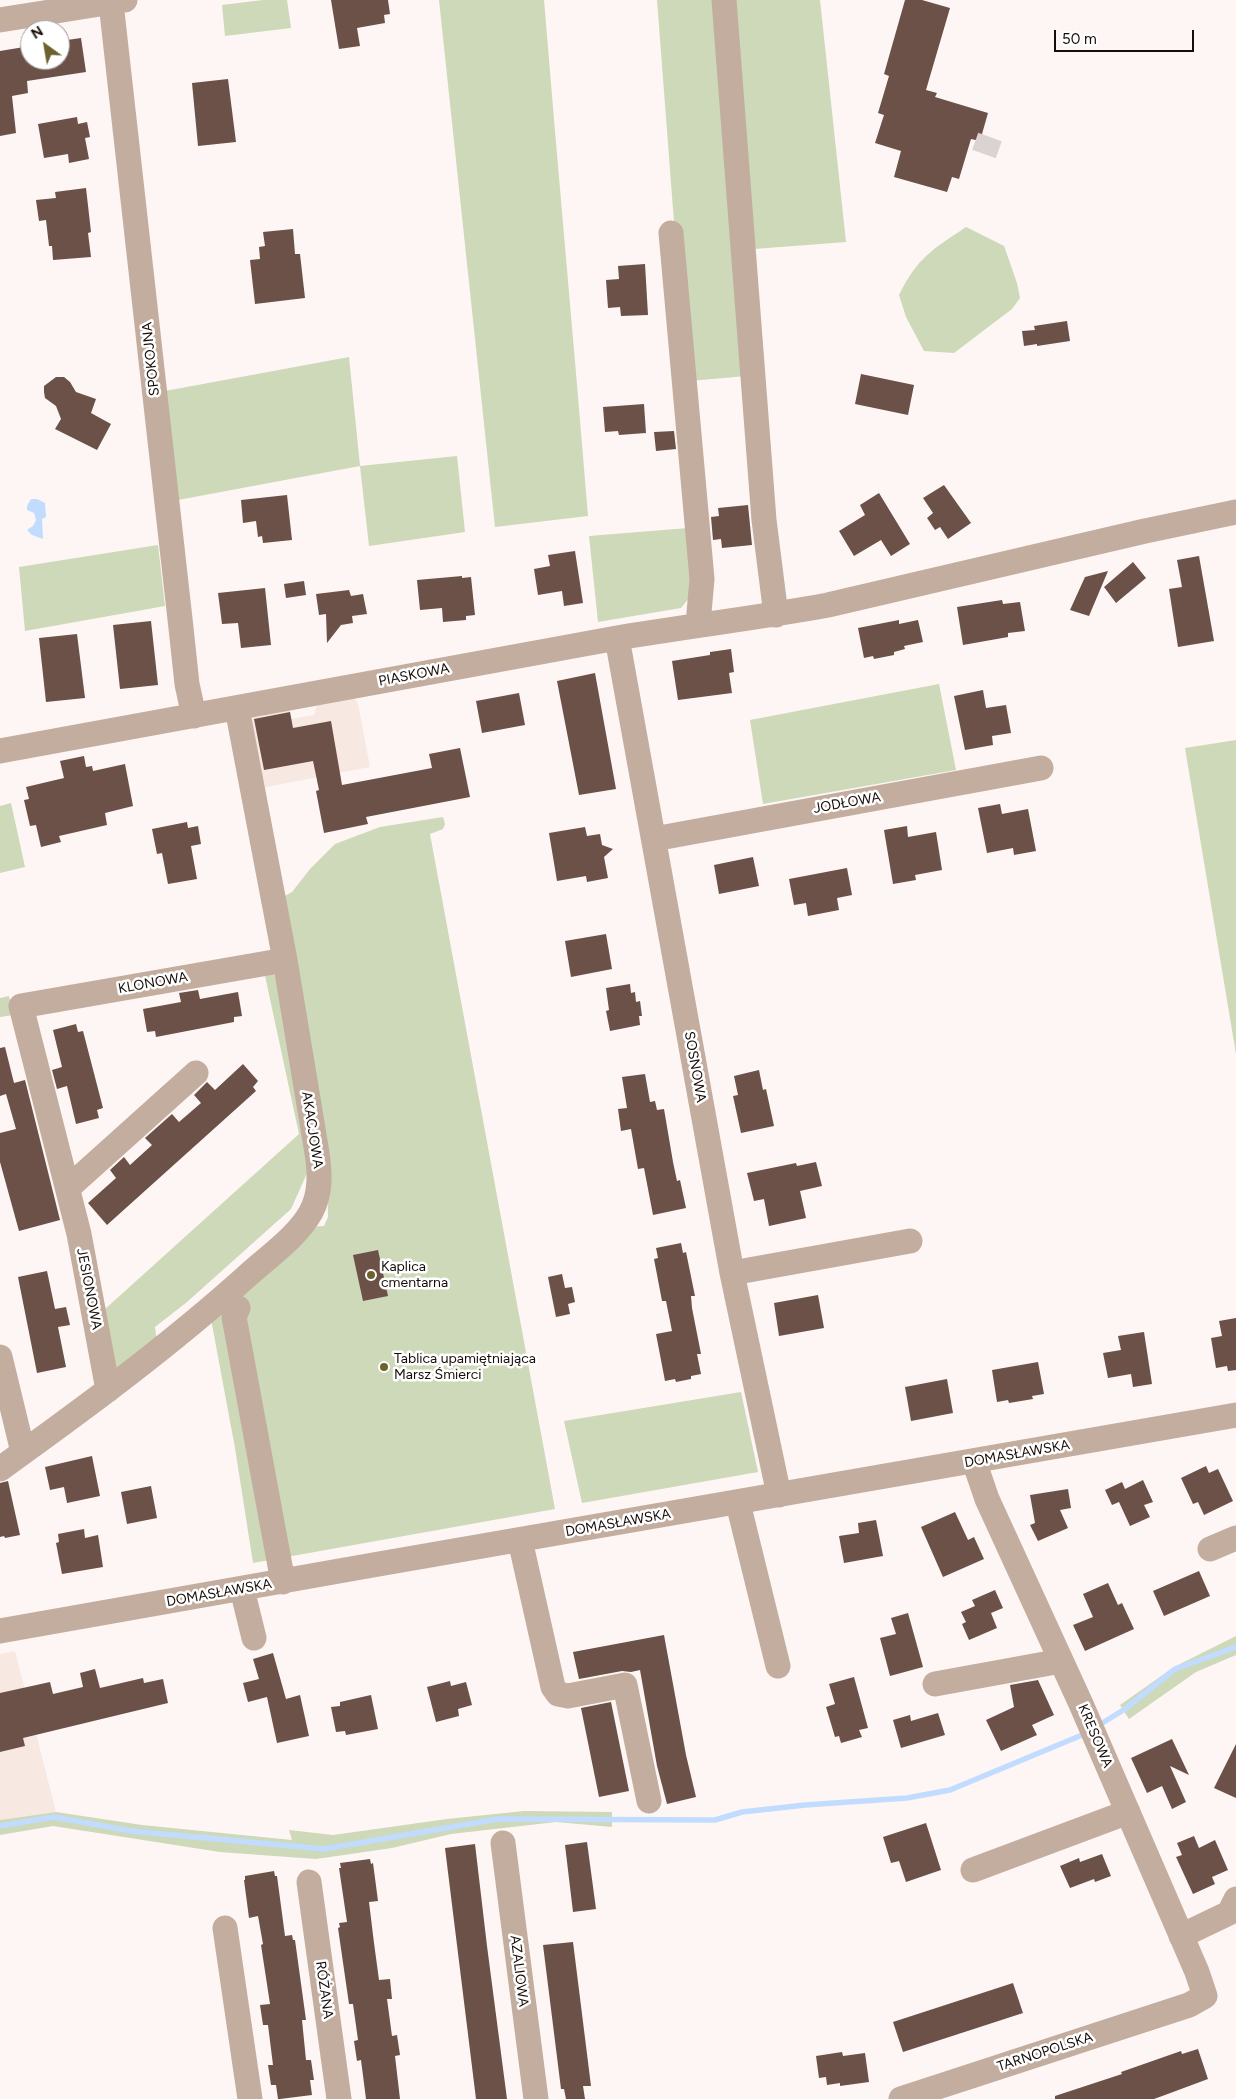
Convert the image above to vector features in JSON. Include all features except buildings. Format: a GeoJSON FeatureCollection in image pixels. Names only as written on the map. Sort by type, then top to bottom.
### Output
{"type":"FeatureCollection","features":[{"type":"Feature","properties":{"kind":"street"},"geometry":{"type":"LineString","coordinates":[[724,0],[764,520],[776,615]]}},
{"type":"Feature","properties":{"kind":"street"},"geometry":{"type":"LineString","coordinates":[[0,20],[118,1]]}},
{"type":"Feature","properties":{"kind":"street","name":"SPOKOJNA"},"geometry":{"type":"LineString","coordinates":[[118,1],[181,628],[187,684],[194,716]]}},
{"type":"Feature","properties":{"kind":"street"},"geometry":{"type":"LineString","coordinates":[[671,233],[702,579],[698,624]]}},
{"type":"Feature","properties":{"kind":"street","name":"PIASKOWA"},"geometry":{"type":"LineString","coordinates":[[0,751],[618,638],[698,624],[776,615],[828,605],[1145,531],[1236,512]]}},
{"type":"Feature","properties":{"kind":"street","name":"SOSNOWA"},"geometry":{"type":"LineString","coordinates":[[618,638],[732,1273],[779,1495]]}},
{"type":"Feature","properties":{"kind":"street","name":"AKACJOWA"},"geometry":{"type":"LineString","coordinates":[[0,1469],[108,1390],[230,1291],[298,1230],[311,1212],[315,1201],[320,1174],[317,1153],[285,960],[238,708]]}},
{"type":"Feature","properties":{"kind":"street","name":"JODŁOWA"},"geometry":{"type":"LineString","coordinates":[[654,839],[1041,768]]}},
{"type":"Feature","properties":{"kind":"street","name":"KLONOWA"},"geometry":{"type":"LineString","coordinates":[[21,1006],[285,960]]}},
{"type":"Feature","properties":{"kind":"street","name":"JESIONOWA"},"geometry":{"type":"LineString","coordinates":[[21,1006],[79,1234],[108,1390]]}},
{"type":"Feature","properties":{"kind":"street"},"geometry":{"type":"LineString","coordinates":[[68,1188],[196,1072]]}},
{"type":"Feature","properties":{"kind":"street"},"geometry":{"type":"LineString","coordinates":[[732,1273],[910,1241]]}},
{"type":"Feature","properties":{"kind":"street"},"geometry":{"type":"LineString","coordinates":[[238,1308],[234,1317],[283,1582]]}},
{"type":"Feature","properties":{"kind":"street"},"geometry":{"type":"LineString","coordinates":[[0,1357],[23,1452]]}},
{"type":"Feature","properties":{"kind":"street","name":"DOMASŁAWSKA"},"geometry":{"type":"LineString","coordinates":[[0,1631],[1236,1416]]}},
{"type":"Feature","properties":{"kind":"street","name":"KRESOWA"},"geometry":{"type":"LineString","coordinates":[[974,1462],[987,1499],[1128,1812],[1205,1996],[1189,2005]]}},
{"type":"Feature","properties":{"kind":"street"},"geometry":{"type":"LineString","coordinates":[[738,1503],[778,1666]]}},
{"type":"Feature","properties":{"kind":"street"},"geometry":{"type":"LineString","coordinates":[[1210,1549],[1236,1538]]}},
{"type":"Feature","properties":{"kind":"street"},"geometry":{"type":"LineString","coordinates":[[520,1540],[553,1687],[558,1694],[568,1696],[625,1685],[649,1801]]}},
{"type":"Feature","properties":{"kind":"street"},"geometry":{"type":"LineString","coordinates":[[242,1589],[254,1638]]}},
{"type":"Feature","properties":{"kind":"street"},"geometry":{"type":"LineString","coordinates":[[935,1684],[1061,1661]]}},
{"type":"Feature","properties":{"kind":"street"},"geometry":{"type":"LineString","coordinates":[[973,1870],[1128,1812]]}},
{"type":"Feature","properties":{"kind":"street","name":"AZALIOWA"},"geometry":{"type":"LineString","coordinates":[[503,1843],[536,2099]]}},
{"type":"Feature","properties":{"kind":"street","name":"RÓŻANA"},"geometry":{"type":"LineString","coordinates":[[309,1882],[339,2099]]}},
{"type":"Feature","properties":{"kind":"street"},"geometry":{"type":"LineString","coordinates":[[1181,1936],[1229,1913],[1236,1899]]}},
{"type":"Feature","properties":{"kind":"street"},"geometry":{"type":"LineString","coordinates":[[225,1928],[250,2099]]}},
{"type":"Feature","properties":{"kind":"street","name":"TARNOPOLSKA"},"geometry":{"type":"LineString","coordinates":[[901,2099],[1189,2005]]}},
{"type":"Feature","properties":{"kind":"shaded area"},"geometry":{"type":"Polygon","coordinates":[[[350,696],[358,704],[370,767],[261,788],[249,723],[258,712],[289,706],[291,719],[314,715],[318,702],[350,696]]]}},
{"type":"Feature","properties":{"kind":"shaded area"},"geometry":{"type":"Polygon","coordinates":[[[15,1651],[56,1812],[0,1820],[0,1654],[15,1651]]]}},
{"type":"Feature","properties":{"kind":"green space"},"geometry":{"type":"Polygon","coordinates":[[[263,0],[287,0],[291,28],[225,36],[222,5],[263,0]]]}},
{"type":"Feature","properties":{"kind":"green space"},"geometry":{"type":"Polygon","coordinates":[[[439,0],[544,0],[588,516],[495,527],[439,0]]]}},
{"type":"Feature","properties":{"kind":"green space"},"geometry":{"type":"Polygon","coordinates":[[[657,0],[714,0],[746,376],[690,381],[674,222],[657,0]]]}},
{"type":"Feature","properties":{"kind":"green space"},"geometry":{"type":"Polygon","coordinates":[[[733,0],[820,0],[846,242],[754,249],[733,0]]]}},
{"type":"Feature","properties":{"kind":"green space"},"geometry":{"type":"Polygon","coordinates":[[[966,227],[1004,246],[1017,283],[1020,298],[1012,309],[954,353],[924,351],[906,317],[899,295],[913,272],[927,255],[966,227]]]}},
{"type":"Feature","properties":{"kind":"green space"},"geometry":{"type":"Polygon","coordinates":[[[349,357],[360,466],[178,500],[165,391],[349,357]]]}},
{"type":"Feature","properties":{"kind":"green space"},"geometry":{"type":"Polygon","coordinates":[[[457,456],[465,532],[369,546],[360,466],[457,456]]]}},
{"type":"Feature","properties":{"kind":"green space"},"geometry":{"type":"Polygon","coordinates":[[[688,528],[695,591],[681,608],[598,622],[589,536],[688,528]]]}},
{"type":"Feature","properties":{"kind":"green space"},"geometry":{"type":"Polygon","coordinates":[[[158,545],[165,606],[25,631],[19,567],[158,545]]]}},
{"type":"Feature","properties":{"kind":"green space"},"geometry":{"type":"Polygon","coordinates":[[[939,684],[956,770],[763,804],[750,720],[939,684]]]}},
{"type":"Feature","properties":{"kind":"green space"},"geometry":{"type":"Polygon","coordinates":[[[1236,740],[1236,1054],[1185,748],[1236,740]]]}},
{"type":"Feature","properties":{"kind":"green space"},"geometry":{"type":"Polygon","coordinates":[[[11,803],[25,867],[0,873],[0,806],[11,803]]]}},
{"type":"Feature","properties":{"kind":"green space"},"geometry":{"type":"Polygon","coordinates":[[[443,817],[445,824],[443,829],[430,834],[555,1509],[253,1563],[235,1448],[211,1319],[308,1227],[324,1226],[328,1217],[327,1162],[281,898],[292,892],[310,869],[335,844],[380,827],[443,817]]]}},
{"type":"Feature","properties":{"kind":"green space"},"geometry":{"type":"Polygon","coordinates":[[[264,971],[277,976],[308,1171],[291,1209],[187,1302],[155,1327],[157,1343],[122,1371],[115,1367],[104,1310],[299,1134],[264,971]]]}},
{"type":"Feature","properties":{"kind":"green space"},"geometry":{"type":"Polygon","coordinates":[[[9,996],[13,1015],[0,1017],[0,998],[9,996]]]}},
{"type":"Feature","properties":{"kind":"green space"},"geometry":{"type":"Polygon","coordinates":[[[741,1392],[758,1472],[582,1503],[564,1421],[741,1392]]]}},
{"type":"Feature","properties":{"kind":"green space"},"geometry":{"type":"Polygon","coordinates":[[[1236,1636],[1236,1655],[1196,1672],[1129,1719],[1120,1705],[1174,1667],[1236,1636]]]}},
{"type":"Feature","properties":{"kind":"green space"},"geometry":{"type":"Polygon","coordinates":[[[524,1811],[612,1812],[612,1827],[556,1822],[451,1834],[392,1848],[316,1859],[220,1852],[53,1826],[0,1835],[0,1820],[56,1812],[142,1825],[292,1840],[289,1830],[333,1835],[447,1819],[524,1811]]]}},
{"type":"Feature","properties":{"kind":"water"},"geometry":{"type":"Polygon","coordinates":[[[31,499],[37,499],[45,503],[46,517],[42,519],[43,539],[32,535],[27,530],[33,526],[36,520],[34,513],[27,510],[31,499]]]}},
{"type":"Feature","properties":{"kind":"waterway"},"geometry":{"type":"LineString","coordinates":[[1104,1722],[1125,1709],[1175,1669],[1236,1647]]}},
{"type":"Feature","properties":{"kind":"waterway"},"geometry":{"type":"LineString","coordinates":[[0,1826],[54,1817],[131,1831],[324,1849],[498,1819],[715,1820],[742,1812],[805,1805],[907,1798],[950,1790],[1082,1735]]}},
{"type":"Feature","properties":{"kind":"tunnel"},"geometry":{"type":"LineString","coordinates":[[984,154],[990,137]]}},
{"type":"Feature","properties":{"kind":"place","name":"Kaplica cmentarna"},"geometry":{"type":"Point","coordinates":[371,1275]}},
{"type":"Feature","properties":{"kind":"place","name":"Tablica upamiętniająca Marsz Śmierci"},"geometry":{"type":"Point","coordinates":[384,1367]}}]}
